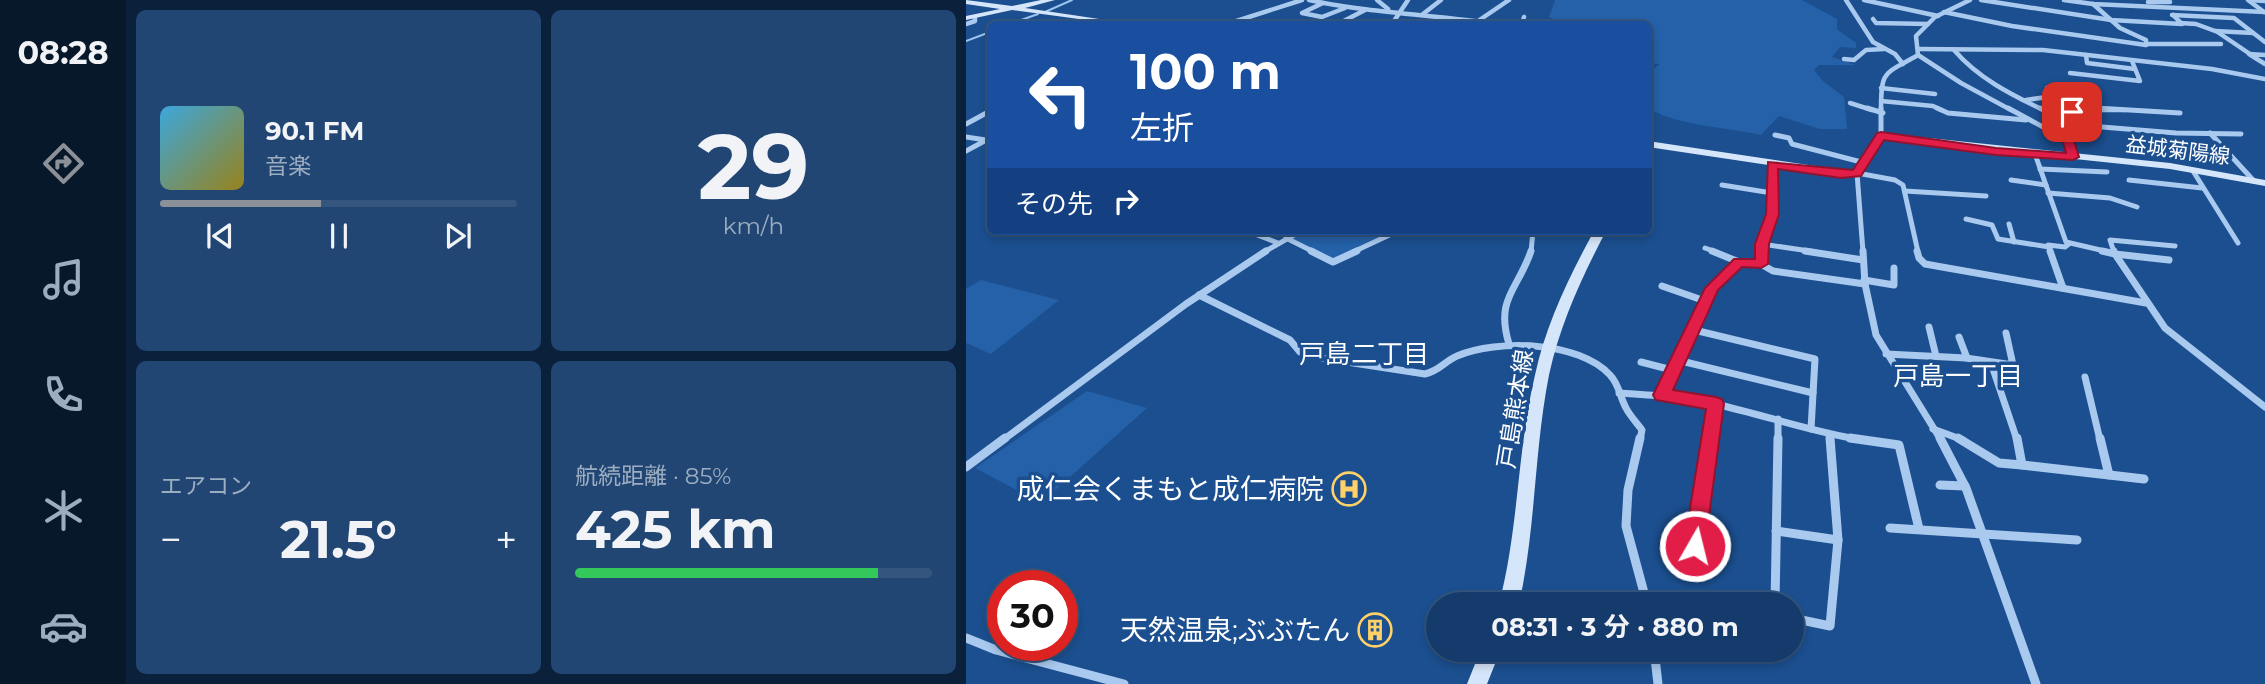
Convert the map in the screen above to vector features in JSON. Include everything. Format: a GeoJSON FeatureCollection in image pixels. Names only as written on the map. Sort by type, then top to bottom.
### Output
{"type":"FeatureCollection","features":[{"type":"Feature","properties":{"kind":"main road"},"geometry":{"type":"LineString","coordinates":[[966,19],[1051,0]]}},
{"type":"Feature","properties":{"kind":"main road"},"geometry":{"type":"LineString","coordinates":[[966,2],[1094,21]]}},
{"type":"Feature","properties":{"kind":"main road"},"geometry":{"type":"LineString","coordinates":[[1652,145],[1841,174],[1857,173],[1881,136]]}},
{"type":"Feature","properties":{"kind":"main road","name":"益城菊陽線"},"geometry":{"type":"LineString","coordinates":[[1881,136],[1963,148],[2193,171],[2260,182]]}},
{"type":"Feature","properties":{"kind":"main road","name":"戸島熊本線"},"geometry":{"type":"LineString","coordinates":[[1511,592],[1527,504],[1538,395],[1550,348],[1571,290],[1598,235]]}},
{"type":"Feature","properties":{"kind":"main road"},"geometry":{"type":"LineString","coordinates":[[1477,684],[1486,662]]}},
{"type":"Feature","properties":{"kind":"street"},"geometry":{"type":"LineString","coordinates":[[1236,21],[1302,0]]}},
{"type":"Feature","properties":{"kind":"street"},"geometry":{"type":"LineString","coordinates":[[1309,0],[1345,8],[1478,21],[1509,0]]}},
{"type":"Feature","properties":{"kind":"street"},"geometry":{"type":"LineString","coordinates":[[1340,0],[1302,13],[1322,17],[1345,8]]}},
{"type":"Feature","properties":{"kind":"street"},"geometry":{"type":"LineString","coordinates":[[1394,21],[1408,0]]}},
{"type":"Feature","properties":{"kind":"street"},"geometry":{"type":"LineString","coordinates":[[1423,14],[1441,0]]}},
{"type":"Feature","properties":{"kind":"street"},"geometry":{"type":"LineString","coordinates":[[1846,0],[1852,17],[1868,30],[1873,42],[1903,64]]}},
{"type":"Feature","properties":{"kind":"street"},"geometry":{"type":"LineString","coordinates":[[1864,0],[1937,16]]}},
{"type":"Feature","properties":{"kind":"street"},"geometry":{"type":"LineString","coordinates":[[1970,0],[1944,12],[1928,24],[1916,36],[1918,52],[1961,83],[2067,139]]}},
{"type":"Feature","properties":{"kind":"street"},"geometry":{"type":"LineString","coordinates":[[1981,0],[2111,20],[2196,24],[2215,31],[2265,64]]}},
{"type":"Feature","properties":{"kind":"street"},"geometry":{"type":"LineString","coordinates":[[2064,0],[2093,4],[2264,12]]}},
{"type":"Feature","properties":{"kind":"street"},"geometry":{"type":"LineString","coordinates":[[2247,0],[2265,1]]}},
{"type":"Feature","properties":{"kind":"street"},"geometry":{"type":"LineString","coordinates":[[2247,0],[2264,12]]}},
{"type":"Feature","properties":{"kind":"street"},"geometry":{"type":"LineString","coordinates":[[1373,1],[1391,11]]}},
{"type":"Feature","properties":{"kind":"street"},"geometry":{"type":"LineString","coordinates":[[2071,1],[2169,1],[2176,8]]}},
{"type":"Feature","properties":{"kind":"street"},"geometry":{"type":"LineString","coordinates":[[2093,4],[2120,28],[2146,40],[2139,62]]}},
{"type":"Feature","properties":{"kind":"street"},"geometry":{"type":"LineString","coordinates":[[2163,7],[2180,23]]}},
{"type":"Feature","properties":{"kind":"street"},"geometry":{"type":"LineString","coordinates":[[1344,21],[1366,10]]}},
{"type":"Feature","properties":{"kind":"street"},"geometry":{"type":"LineString","coordinates":[[1944,12],[2012,26],[2146,44],[2221,44]]}},
{"type":"Feature","properties":{"kind":"street"},"geometry":{"type":"LineString","coordinates":[[2173,15],[2231,17],[2264,39]]}},
{"type":"Feature","properties":{"kind":"street"},"geometry":{"type":"LineString","coordinates":[[1521,21],[1524,16]]}},
{"type":"Feature","properties":{"kind":"street"},"geometry":{"type":"LineString","coordinates":[[966,24],[975,21],[975,17]]}},
{"type":"Feature","properties":{"kind":"street"},"geometry":{"type":"LineString","coordinates":[[1873,19],[1876,23],[1928,24]]}},
{"type":"Feature","properties":{"kind":"street"},"geometry":{"type":"LineString","coordinates":[[2011,36],[2012,26]]}},
{"type":"Feature","properties":{"kind":"street"},"geometry":{"type":"LineString","coordinates":[[2215,31],[2254,33]]}},
{"type":"Feature","properties":{"kind":"street"},"geometry":{"type":"LineString","coordinates":[[1844,59],[1853,60],[1866,50],[1884,48]]}},
{"type":"Feature","properties":{"kind":"street"},"geometry":{"type":"LineString","coordinates":[[1881,136],[1881,88],[1885,74],[1918,52],[2021,48],[2212,69],[2265,79]]}},
{"type":"Feature","properties":{"kind":"street"},"geometry":{"type":"LineString","coordinates":[[1954,50],[1970,67],[2065,122],[2176,133],[2241,134]]}},
{"type":"Feature","properties":{"kind":"street"},"geometry":{"type":"LineString","coordinates":[[2249,54],[2265,55]]}},
{"type":"Feature","properties":{"kind":"street"},"geometry":{"type":"LineString","coordinates":[[2086,55],[2087,63],[2135,69]]}},
{"type":"Feature","properties":{"kind":"street"},"geometry":{"type":"LineString","coordinates":[[2070,73],[2140,81],[2132,61]]}},
{"type":"Feature","properties":{"kind":"street"},"geometry":{"type":"LineString","coordinates":[[1881,88],[1935,94]]}},
{"type":"Feature","properties":{"kind":"street"},"geometry":{"type":"LineString","coordinates":[[2055,88],[2047,88],[2072,112]]}},
{"type":"Feature","properties":{"kind":"street"},"geometry":{"type":"LineString","coordinates":[[2025,100],[2054,96]]}},
{"type":"Feature","properties":{"kind":"street"},"geometry":{"type":"LineString","coordinates":[[1881,102],[1933,106],[1948,113],[2034,121]]}},
{"type":"Feature","properties":{"kind":"street"},"geometry":{"type":"LineString","coordinates":[[1850,103],[1883,113]]}},
{"type":"Feature","properties":{"kind":"street"},"geometry":{"type":"LineString","coordinates":[[2073,157],[2065,122],[2072,112],[2096,108],[2180,113]]}},
{"type":"Feature","properties":{"kind":"street"},"geometry":{"type":"LineString","coordinates":[[966,124],[987,113]]}},
{"type":"Feature","properties":{"kind":"street"},"geometry":{"type":"LineString","coordinates":[[2210,133],[2260,182]]}},
{"type":"Feature","properties":{"kind":"street"},"geometry":{"type":"LineString","coordinates":[[1775,135],[1789,138],[1792,144],[1865,163]]}},
{"type":"Feature","properties":{"kind":"street"},"geometry":{"type":"LineString","coordinates":[[966,137],[987,139]]}},
{"type":"Feature","properties":{"kind":"street"},"geometry":{"type":"LineString","coordinates":[[968,149],[987,140]]}},
{"type":"Feature","properties":{"kind":"street"},"geometry":{"type":"LineString","coordinates":[[2035,154],[2066,242],[2115,254],[2169,260]]}},
{"type":"Feature","properties":{"kind":"street"},"geometry":{"type":"LineString","coordinates":[[1761,264],[1762,244],[1773,214],[1772,165]]}},
{"type":"Feature","properties":{"kind":"street"},"geometry":{"type":"LineString","coordinates":[[2040,169],[2107,173]]}},
{"type":"Feature","properties":{"kind":"street"},"geometry":{"type":"LineString","coordinates":[[2193,171],[2238,243]]}},
{"type":"Feature","properties":{"kind":"street"},"geometry":{"type":"LineString","coordinates":[[1857,173],[1895,180],[1903,185],[1919,258],[1925,264],[2146,303]]}},
{"type":"Feature","properties":{"kind":"street"},"geometry":{"type":"LineString","coordinates":[[1857,173],[1860,177],[1863,260],[1869,314],[1886,354],[1965,486],[2036,684]]}},
{"type":"Feature","properties":{"kind":"street"},"geometry":{"type":"LineString","coordinates":[[2011,180],[2046,185]]}},
{"type":"Feature","properties":{"kind":"street"},"geometry":{"type":"LineString","coordinates":[[2129,180],[2202,188]]}},
{"type":"Feature","properties":{"kind":"street"},"geometry":{"type":"LineString","coordinates":[[1722,185],[1772,193]]}},
{"type":"Feature","properties":{"kind":"street"},"geometry":{"type":"LineString","coordinates":[[1905,191],[1986,196]]}},
{"type":"Feature","properties":{"kind":"street"},"geometry":{"type":"LineString","coordinates":[[2049,193],[2109,198],[2137,207]]}},
{"type":"Feature","properties":{"kind":"street"},"geometry":{"type":"LineString","coordinates":[[1966,219],[1992,225],[1998,239],[2049,247],[2048,245],[2065,247],[2069,244]]}},
{"type":"Feature","properties":{"kind":"street"},"geometry":{"type":"LineString","coordinates":[[2009,224],[2014,242]]}},
{"type":"Feature","properties":{"kind":"street"},"geometry":{"type":"LineString","coordinates":[[1257,235],[1278,243]]}},
{"type":"Feature","properties":{"kind":"street"},"geometry":{"type":"LineString","coordinates":[[966,467],[1199,295],[1292,235]]}},
{"type":"Feature","properties":{"kind":"street"},"geometry":{"type":"LineString","coordinates":[[1286,238],[1333,262],[1390,235]]}},
{"type":"Feature","properties":{"kind":"street"},"geometry":{"type":"LineString","coordinates":[[1509,344],[1503,322],[1505,311],[1509,294],[1534,241],[1533,235]]}},
{"type":"Feature","properties":{"kind":"street"},"geometry":{"type":"LineString","coordinates":[[2175,246],[2110,240],[2115,254],[2165,328],[2265,407]]}},
{"type":"Feature","properties":{"kind":"street"},"geometry":{"type":"LineString","coordinates":[[1762,244],[1863,260]]}},
{"type":"Feature","properties":{"kind":"street"},"geometry":{"type":"LineString","coordinates":[[2049,247],[2063,288]]}},
{"type":"Feature","properties":{"kind":"street"},"geometry":{"type":"LineString","coordinates":[[1705,248],[1739,262],[1761,264],[1773,271],[1894,285],[1894,268]]}},
{"type":"Feature","properties":{"kind":"street"},"geometry":{"type":"LineString","coordinates":[[1662,395],[1690,329],[1712,288],[1739,262]]}},
{"type":"Feature","properties":{"kind":"street"},"geometry":{"type":"LineString","coordinates":[[1662,286],[1705,301]]}},
{"type":"Feature","properties":{"kind":"street"},"geometry":{"type":"LineString","coordinates":[[1199,295],[1290,340],[1300,352],[1351,364],[1424,374],[1437,371],[1455,356],[1509,344],[1550,348],[1580,356],[1606,371],[1616,381],[1619,393],[1642,430],[1626,525],[1630,547],[1646,592]]}},
{"type":"Feature","properties":{"kind":"street"},"geometry":{"type":"LineString","coordinates":[[1928,327],[1936,356]]}},
{"type":"Feature","properties":{"kind":"street"},"geometry":{"type":"LineString","coordinates":[[1690,329],[1815,359],[1811,429]]}},
{"type":"Feature","properties":{"kind":"street"},"geometry":{"type":"LineString","coordinates":[[1886,354],[1968,358],[2013,365],[2006,332]]}},
{"type":"Feature","properties":{"kind":"street"},"geometry":{"type":"LineString","coordinates":[[1959,337],[1968,358]]}},
{"type":"Feature","properties":{"kind":"street"},"geometry":{"type":"LineString","coordinates":[[1677,359],[1813,393]]}},
{"type":"Feature","properties":{"kind":"street"},"geometry":{"type":"LineString","coordinates":[[1642,362],[1672,370]]}},
{"type":"Feature","properties":{"kind":"street"},"geometry":{"type":"LineString","coordinates":[[1991,363],[2016,433],[2022,465]]}},
{"type":"Feature","properties":{"kind":"street"},"geometry":{"type":"LineString","coordinates":[[2085,377],[2109,475]]}},
{"type":"Feature","properties":{"kind":"street"},"geometry":{"type":"LineString","coordinates":[[1619,393],[1662,395],[1716,404],[1830,435],[1899,444],[1919,529]]}},
{"type":"Feature","properties":{"kind":"street"},"geometry":{"type":"LineString","coordinates":[[1695,546],[1716,404]]}},
{"type":"Feature","properties":{"kind":"street"},"geometry":{"type":"LineString","coordinates":[[1775,592],[1778,419]]}},
{"type":"Feature","properties":{"kind":"street"},"geometry":{"type":"LineString","coordinates":[[1933,429],[1964,440],[1999,463],[2144,479]]}},
{"type":"Feature","properties":{"kind":"street"},"geometry":{"type":"LineString","coordinates":[[1804,621],[1830,626],[1838,540],[1830,435]]}},
{"type":"Feature","properties":{"kind":"street"},"geometry":{"type":"LineString","coordinates":[[1940,485],[1965,486]]}},
{"type":"Feature","properties":{"kind":"street"},"geometry":{"type":"LineString","coordinates":[[1890,528],[2077,541]]}},
{"type":"Feature","properties":{"kind":"street"},"geometry":{"type":"LineString","coordinates":[[1776,531],[1838,540]]}},
{"type":"Feature","properties":{"kind":"street"},"geometry":{"type":"LineString","coordinates":[[966,638],[996,650],[1124,684]]}},
{"type":"Feature","properties":{"kind":"street"},"geometry":{"type":"LineString","coordinates":[[1655,662],[1658,684]]}},
{"type":"Feature","properties":{"kind":"shaded area"},"geometry":{"type":"Polygon","coordinates":[[[1555,0],[1802,0],[1837,19],[1837,29],[1856,43],[1856,48],[1840,47],[1832,57],[1856,65],[1819,65],[1814,70],[1823,81],[1844,97],[1847,129],[1820,129],[1779,116],[1761,135],[1687,122],[1659,114],[1652,110],[1652,70],[1660,64],[1652,63],[1652,21],[1556,21],[1549,17],[1555,0]]]}},
{"type":"Feature","properties":{"kind":"shaded area"},"geometry":{"type":"Polygon","coordinates":[[[1292,235],[1390,235],[1338,261],[1286,238],[1292,235]]]}},
{"type":"Feature","properties":{"kind":"shaded area"},"geometry":{"type":"Polygon","coordinates":[[[981,280],[1059,300],[991,354],[966,343],[966,289],[981,280]]]}},
{"type":"Feature","properties":{"kind":"shaded area"},"geometry":{"type":"Polygon","coordinates":[[[1087,391],[1147,408],[1041,503],[975,468],[1087,391]]]}},
{"type":"Feature","properties":{"kind":"waterway"},"geometry":{"type":"LineString","coordinates":[[1045,12],[1072,0]]}},
{"type":"Feature","properties":{"kind":"waterway"},"geometry":{"type":"LineString","coordinates":[[1018,21],[1038,14]]}},
{"type":"Feature","properties":{"kind":"waterway"},"geometry":{"type":"LineString","coordinates":[[966,41],[987,33]]}},
{"type":"Feature","properties":{"kind":"place","name":"成仁会くまもと成仁病院"},"geometry":{"type":"Point","coordinates":[1349,489]}},
{"type":"Feature","properties":{"kind":"place","name":"天然温泉;ぶぶたん"},"geometry":{"type":"Point","coordinates":[1375,630]}},
{"type":"Feature","properties":{"kind":"district","name":"戸島二丁目"},"geometry":{"type":"Point","coordinates":[1364,354]}},
{"type":"Feature","properties":{"kind":"district","name":"戸島一丁目"},"geometry":{"type":"Point","coordinates":[1958,376]}},
{"type":"Feature","properties":{"kind":"route"},"geometry":{"type":"LineString","coordinates":[[1695,546],[1716,404],[1662,395],[1690,329],[1712,288],[1739,262],[1761,264],[1762,244],[1773,214],[1772,165],[1841,174],[1857,173],[1868,160],[1881,136],[1996,152],[2073,157],[2064,127],[2072,112]]}}]}
